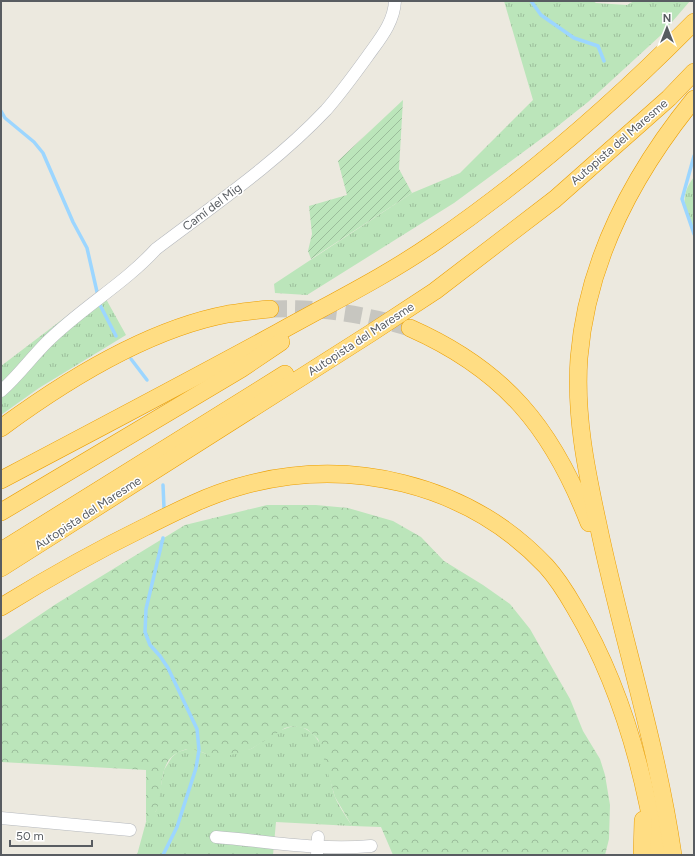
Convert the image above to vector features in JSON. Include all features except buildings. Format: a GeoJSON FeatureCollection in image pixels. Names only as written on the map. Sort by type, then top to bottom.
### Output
{"type":"FeatureCollection","features":[{"type":"Feature","properties":{"kind":"highway"},"geometry":{"type":"LineString","coordinates":[[1,512],[241,369],[381,276],[434,243],[488,204],[575,133],[658,59],[694,22]]}},
{"type":"Feature","properties":{"kind":"highway","name":"Autopista del Maresme"},"geometry":{"type":"LineString","coordinates":[[1,568],[435,291],[555,198],[669,98],[694,72]]}},
{"type":"Feature","properties":{"kind":"highway"},"geometry":{"type":"LineString","coordinates":[[673,855],[656,760],[608,570],[585,467],[579,409],[579,358],[587,308],[605,245],[632,188],[658,147],[694,99]]}},
{"type":"Feature","properties":{"kind":"highway"},"geometry":{"type":"LineString","coordinates":[[1,551],[356,331],[435,279],[490,248]]}},
{"type":"Feature","properties":{"kind":"highway"},"geometry":{"type":"LineString","coordinates":[[1,480],[161,396],[381,276]]}},
{"type":"Feature","properties":{"kind":"highway"},"geometry":{"type":"LineString","coordinates":[[1,428],[64,385],[138,345],[200,322],[227,314],[270,309]]}},
{"type":"Feature","properties":{"kind":"highway"},"geometry":{"type":"LineString","coordinates":[[410,328],[451,347],[502,384],[544,432],[562,461],[579,498],[608,570]]}},
{"type":"Feature","properties":{"kind":"highway"},"geometry":{"type":"LineString","coordinates":[[1,607],[78,562],[128,536],[178,511],[236,487],[284,477],[324,473],[370,476],[407,483],[443,495],[481,514],[513,535],[547,567],[569,597],[600,654],[629,737],[642,783],[657,855]]}},
{"type":"Feature","properties":{"kind":"highway"},"geometry":{"type":"LineString","coordinates":[[642,783],[642,855]]}},
{"type":"Feature","properties":{"kind":"street","name":"Camí del Mig"},"geometry":{"type":"LineString","coordinates":[[1,391],[13,381],[47,342],[100,296],[140,266],[156,249],[284,150],[326,110],[357,71],[386,30],[395,9],[395,1]]}},
{"type":"Feature","properties":{"kind":"street"},"geometry":{"type":"LineString","coordinates":[[1,818],[130,830]]}},
{"type":"Feature","properties":{"kind":"street"},"geometry":{"type":"LineString","coordinates":[[216,837],[351,848],[371,846]]}},
{"type":"Feature","properties":{"kind":"green space"},"geometry":{"type":"Polygon","coordinates":[[[504,1],[593,1],[596,3],[627,5],[634,1],[690,1],[660,36],[588,102],[549,133],[454,203],[307,295],[275,293],[274,284],[412,193],[460,173],[533,100],[504,1]]]}},
{"type":"Feature","properties":{"kind":"green space"},"geometry":{"type":"Polygon","coordinates":[[[403,100],[399,169],[412,193],[311,259],[308,251],[312,234],[309,206],[347,195],[338,161],[403,100]]]}},
{"type":"Feature","properties":{"kind":"green space"},"geometry":{"type":"Polygon","coordinates":[[[694,177],[694,231],[686,210],[685,197],[689,184],[694,177]]]}},
{"type":"Feature","properties":{"kind":"green space"},"geometry":{"type":"Polygon","coordinates":[[[101,290],[126,335],[39,388],[1,415],[1,366],[101,290]]]}},
{"type":"Feature","properties":{"kind":"green space"},"geometry":{"type":"Polygon","coordinates":[[[267,505],[316,505],[348,508],[393,521],[421,537],[444,561],[510,604],[530,629],[570,699],[583,731],[600,759],[605,775],[610,805],[609,839],[605,855],[393,855],[381,827],[352,826],[335,797],[318,739],[307,729],[293,726],[285,728],[251,749],[214,760],[210,756],[191,749],[183,750],[173,756],[164,769],[159,803],[156,811],[146,822],[146,770],[1,762],[1,641],[56,604],[185,525],[267,505]]]}},
{"type":"Feature","properties":{"kind":"green space"},"geometry":{"type":"Polygon","coordinates":[[[293,726],[304,729],[313,734],[319,742],[324,752],[335,797],[352,826],[276,822],[273,855],[137,855],[146,822],[156,811],[164,770],[172,757],[178,752],[191,748],[209,755],[251,749],[278,731],[293,726]]]}},
{"type":"Feature","properties":{"kind":"waterway"},"geometry":{"type":"LineString","coordinates":[[531,1],[541,15],[574,38],[598,46],[604,61]]}},
{"type":"Feature","properties":{"kind":"waterway"},"geometry":{"type":"LineString","coordinates":[[1,111],[5,118],[34,142],[43,153],[73,222],[87,248],[100,305],[116,336]]}},
{"type":"Feature","properties":{"kind":"waterway"},"geometry":{"type":"LineString","coordinates":[[694,156],[682,199],[694,234]]}},
{"type":"Feature","properties":{"kind":"waterway"},"geometry":{"type":"LineString","coordinates":[[131,359],[147,380]]}},
{"type":"Feature","properties":{"kind":"waterway"},"geometry":{"type":"LineString","coordinates":[[163,485],[164,508]]}},
{"type":"Feature","properties":{"kind":"waterway"},"geometry":{"type":"LineString","coordinates":[[163,538],[146,609],[145,632],[150,645],[168,668],[197,729],[199,750],[196,768],[177,827],[163,855]]}},
{"type":"Feature","properties":{"kind":"tunnel"},"geometry":{"type":"LineString","coordinates":[[270,309],[306,309],[341,312],[410,328]]}}]}
